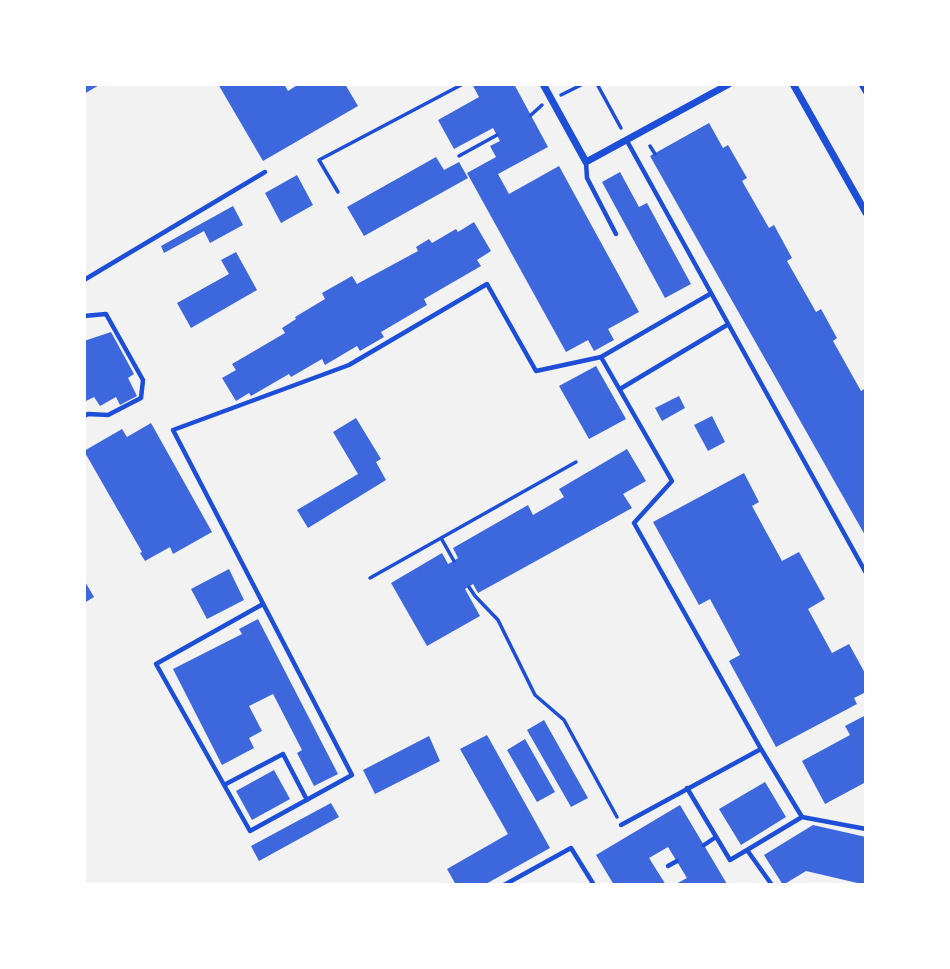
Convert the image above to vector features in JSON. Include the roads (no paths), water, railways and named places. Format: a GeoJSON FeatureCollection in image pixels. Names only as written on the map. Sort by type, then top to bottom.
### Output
{"type":"FeatureCollection","features":[{"type":"Feature","properties":{"kind":"street"},"geometry":{"type":"LineString","coordinates":[[543,84],[586,162],[729,84]]}},
{"type":"Feature","properties":{"kind":"street"},"geometry":{"type":"LineString","coordinates":[[793,84],[866,213]]}},
{"type":"Feature","properties":{"kind":"street"},"geometry":{"type":"LineString","coordinates":[[862,84],[866,91]]}},
{"type":"Feature","properties":{"kind":"lane"},"geometry":{"type":"LineString","coordinates":[[627,141],[866,573]]}},
{"type":"Feature","properties":{"kind":"lane"},"geometry":{"type":"LineString","coordinates":[[586,162],[587,178],[616,234]]}},
{"type":"Feature","properties":{"kind":"lane"},"geometry":{"type":"LineString","coordinates":[[84,280],[265,172]]}},
{"type":"Feature","properties":{"kind":"lane"},"geometry":{"type":"LineString","coordinates":[[263,604],[156,664],[250,831],[352,775],[173,430],[349,365],[487,284],[536,371],[601,357],[710,294]]}},
{"type":"Feature","properties":{"kind":"lane"},"geometry":{"type":"LineString","coordinates":[[84,316],[106,314],[143,380],[141,398],[108,415],[84,416]]}},
{"type":"Feature","properties":{"kind":"lane"},"geometry":{"type":"LineString","coordinates":[[620,390],[727,325]]}},
{"type":"Feature","properties":{"kind":"lane"},"geometry":{"type":"LineString","coordinates":[[601,357],[672,481],[634,523],[802,817]]}},
{"type":"Feature","properties":{"kind":"lane"},"geometry":{"type":"LineString","coordinates":[[621,825],[761,749]]}},
{"type":"Feature","properties":{"kind":"lane"},"geometry":{"type":"LineString","coordinates":[[224,785],[283,754],[307,800]]}},
{"type":"Feature","properties":{"kind":"lane"},"geometry":{"type":"LineString","coordinates":[[687,788],[730,860],[802,817],[866,829]]}},
{"type":"Feature","properties":{"kind":"lane"},"geometry":{"type":"LineString","coordinates":[[704,845],[716,837]]}},
{"type":"Feature","properties":{"kind":"lane"},"geometry":{"type":"LineString","coordinates":[[504,885],[571,848],[594,885]]}},
{"type":"Feature","properties":{"kind":"lane"},"geometry":{"type":"LineString","coordinates":[[747,850],[772,885]]}},
{"type":"Feature","properties":{"kind":"lane"},"geometry":{"type":"LineString","coordinates":[[668,866],[677,861]]}}]}
